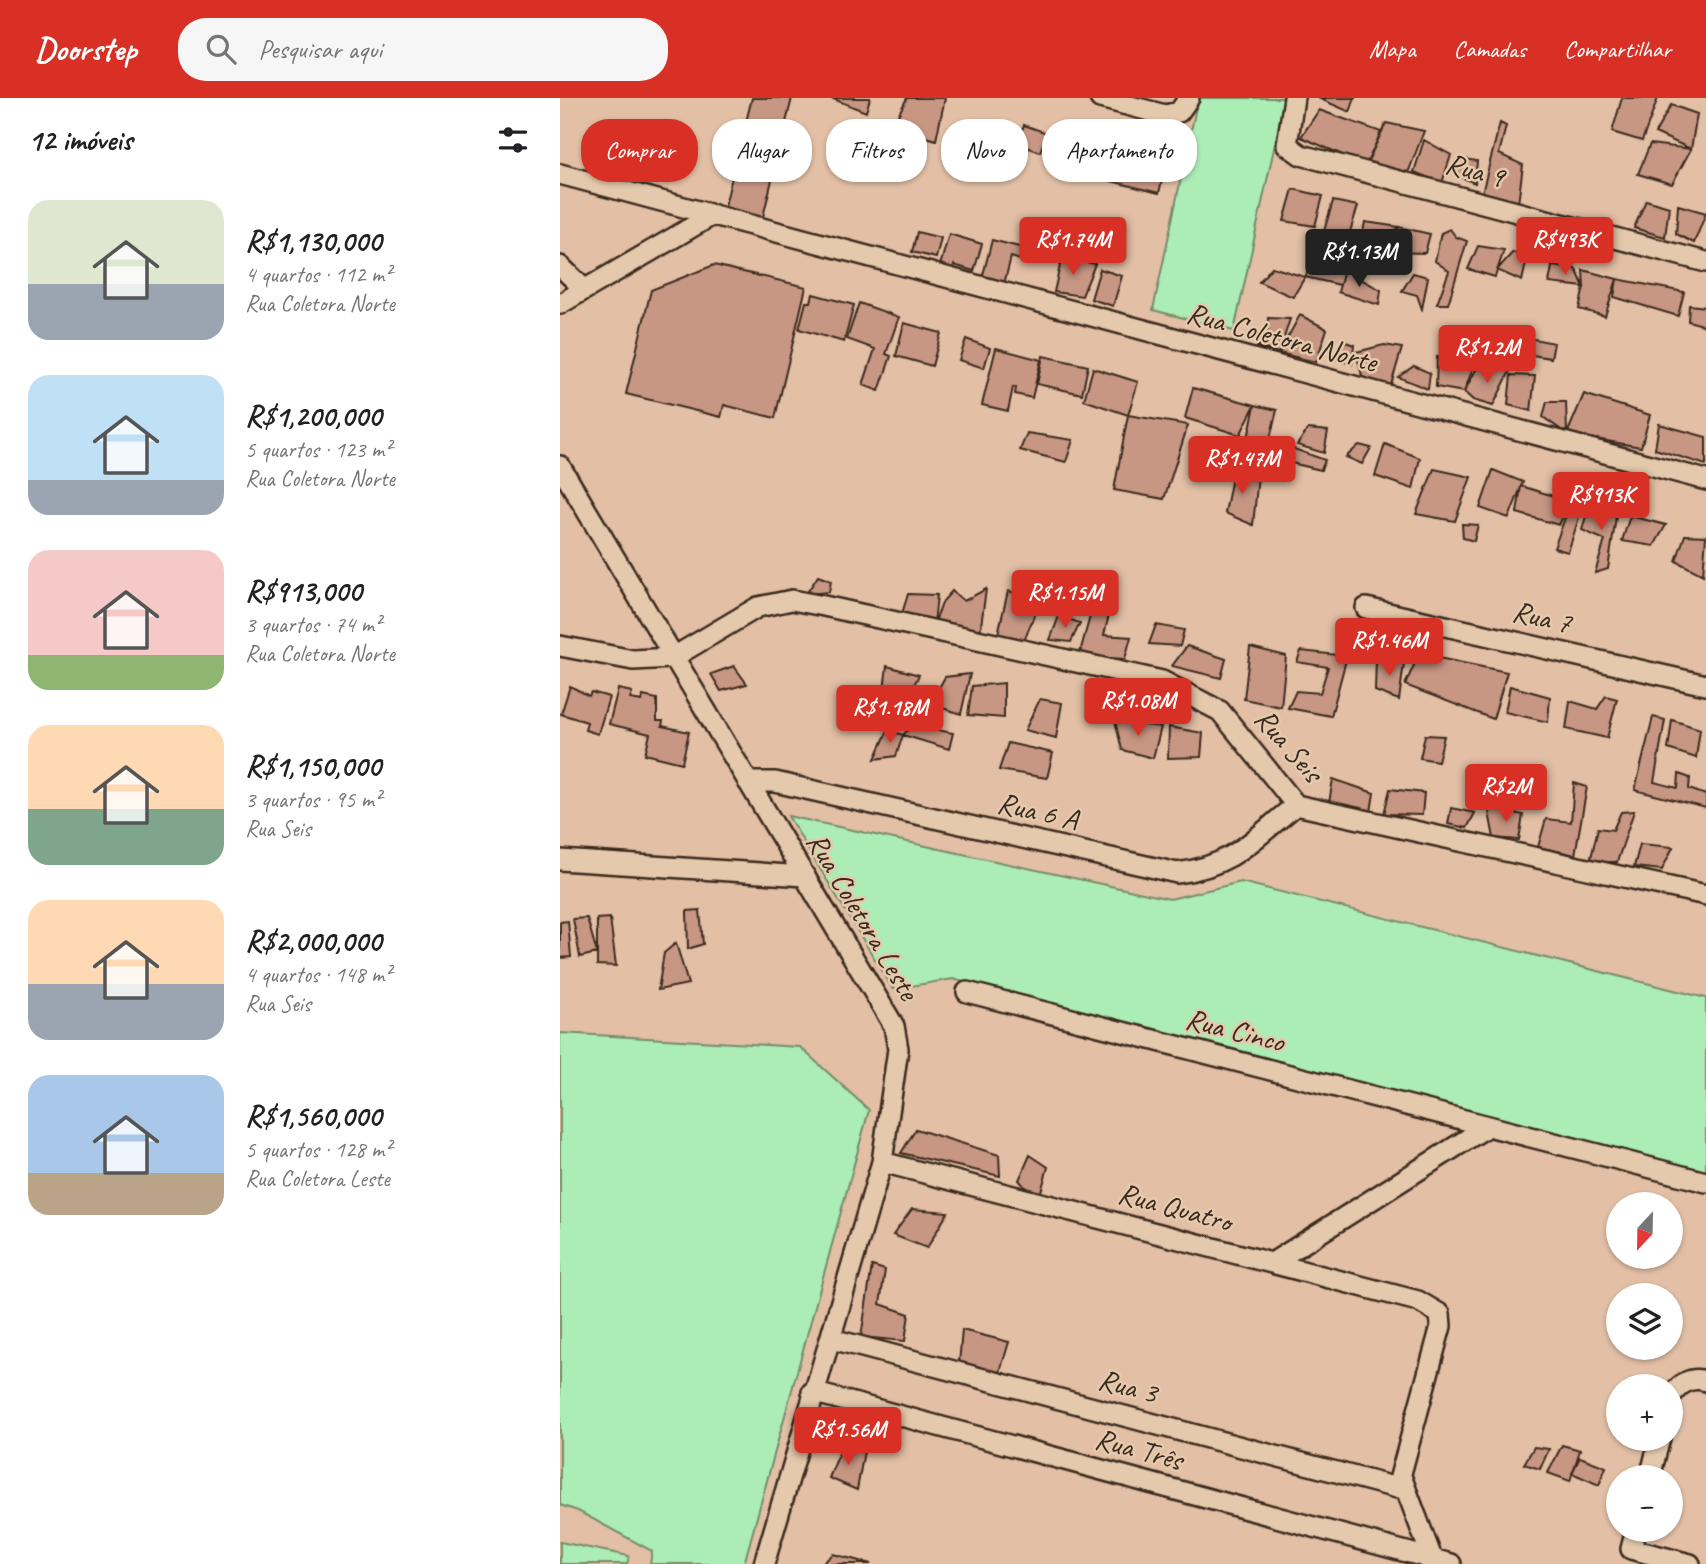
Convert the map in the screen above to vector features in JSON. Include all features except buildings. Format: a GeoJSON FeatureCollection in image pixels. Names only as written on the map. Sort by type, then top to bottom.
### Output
{"type":"FeatureCollection","features":[{"type":"Feature","properties":{"kind":"street"},"geometry":{"type":"LineString","coordinates":[[1100,98],[1165,115],[1179,113],[1189,98]]}},
{"type":"Feature","properties":{"kind":"street","name":"Rua 9"},"geometry":{"type":"LineString","coordinates":[[1294,98],[1287,130],[1287,145],[1301,155],[1706,262]]}},
{"type":"Feature","properties":{"kind":"street","name":"Rua Coletora Norte"},"geometry":{"type":"LineString","coordinates":[[560,174],[1706,480]]}},
{"type":"Feature","properties":{"kind":"street"},"geometry":{"type":"LineString","coordinates":[[560,304],[583,288],[711,216]]}},
{"type":"Feature","properties":{"kind":"street"},"geometry":{"type":"LineString","coordinates":[[560,266],[583,288]]}},
{"type":"Feature","properties":{"kind":"street","name":"Rua Coletora Leste"},"geometry":{"type":"LineString","coordinates":[[560,466],[672,658],[894,1026],[898,1049],[882,1162],[832,1339],[812,1392],[764,1564]]}},
{"type":"Feature","properties":{"kind":"street","name":"Rua Seis"},"geometry":{"type":"LineString","coordinates":[[560,646],[633,660],[672,658],[758,607],[792,600],[1162,681],[1220,710],[1256,751],[1296,805],[1706,895]]}},
{"type":"Feature","properties":{"kind":"street","name":"Rua 7"},"geometry":{"type":"LineString","coordinates":[[1366,608],[1706,685]]}},
{"type":"Feature","properties":{"kind":"street","name":"Rua 6 A"},"geometry":{"type":"LineString","coordinates":[[748,782],[775,782],[1177,873],[1208,869],[1229,859],[1296,805]]}},
{"type":"Feature","properties":{"kind":"street"},"geometry":{"type":"LineString","coordinates":[[560,860],[805,876]]}},
{"type":"Feature","properties":{"kind":"street","name":"Rua Cinco"},"geometry":{"type":"LineString","coordinates":[[967,992],[1705,1184]]}},
{"type":"Feature","properties":{"kind":"street"},"geometry":{"type":"LineString","coordinates":[[1272,1263],[1488,1126]]}},
{"type":"Feature","properties":{"kind":"street","name":"Rua Quatro"},"geometry":{"type":"LineString","coordinates":[[882,1162],[1418,1301],[1440,1314],[1441,1326],[1401,1476]]}},
{"type":"Feature","properties":{"kind":"street","name":"Rua 3"},"geometry":{"type":"LineString","coordinates":[[832,1339],[1397,1488],[1401,1476]]}},
{"type":"Feature","properties":{"kind":"street"},"geometry":{"type":"LineString","coordinates":[[1683,1382],[1698,1378],[1706,1381]]}},
{"type":"Feature","properties":{"kind":"street","name":"Rua Três"},"geometry":{"type":"LineString","coordinates":[[812,1392],[1438,1562]]}},
{"type":"Feature","properties":{"kind":"street"},"geometry":{"type":"LineString","coordinates":[[1401,1476],[1438,1562]]}},
{"type":"Feature","properties":{"kind":"street"},"geometry":{"type":"LineString","coordinates":[[1633,1542],[1631,1549],[1690,1564]]}},
{"type":"Feature","properties":{"kind":"green space"},"geometry":{"type":"Polygon","coordinates":[[[1198,98],[1285,98],[1234,331],[1153,310],[1180,182],[1197,182],[1197,119],[1194,119],[1198,98]]]}},
{"type":"Feature","properties":{"kind":"green space"},"geometry":{"type":"Polygon","coordinates":[[[788,816],[1170,899],[1241,882],[1706,998],[1706,1185],[953,979],[893,989],[788,816]]]}},
{"type":"Feature","properties":{"kind":"green space"},"geometry":{"type":"Polygon","coordinates":[[[560,1033],[800,1047],[869,1110],[744,1564],[650,1564],[652,1551],[578,1511],[560,1505],[560,1033]]]}},
{"type":"Feature","properties":{"kind":"green space"},"geometry":{"type":"Polygon","coordinates":[[[560,1542],[629,1556],[627,1564],[560,1564],[560,1542]]]}}]}
